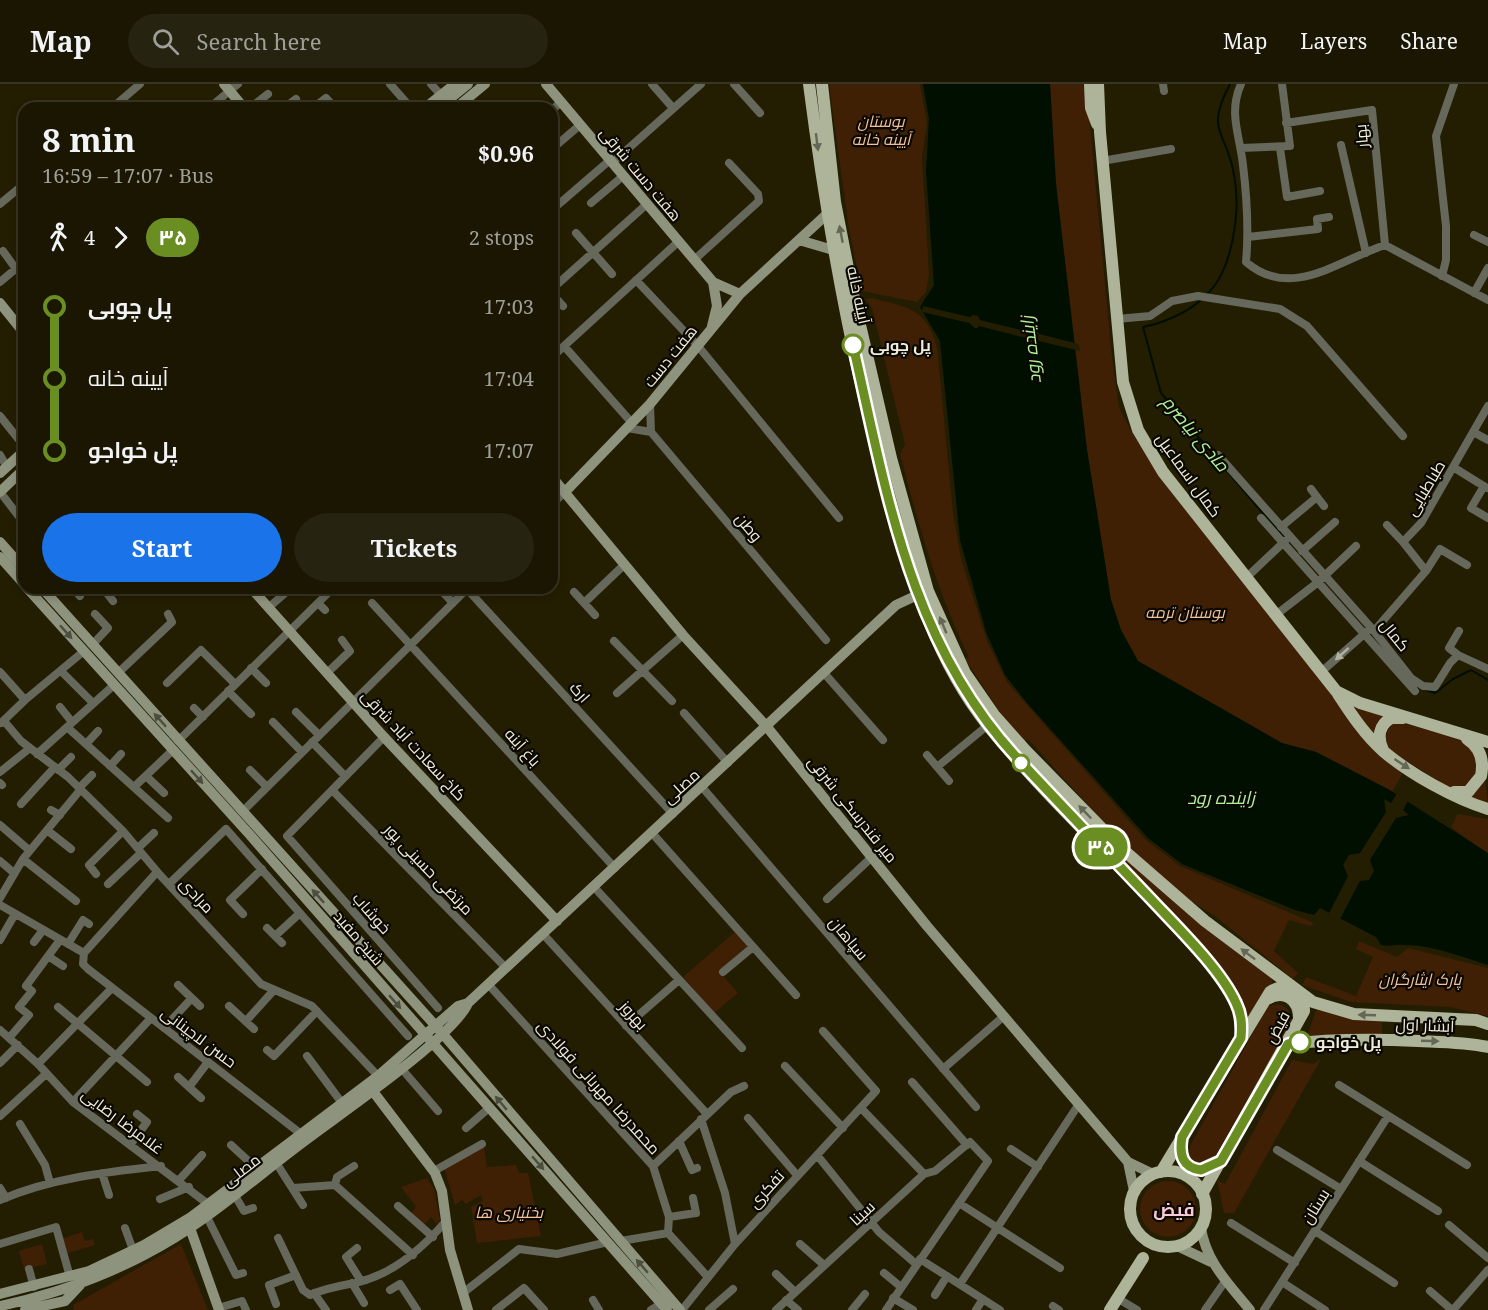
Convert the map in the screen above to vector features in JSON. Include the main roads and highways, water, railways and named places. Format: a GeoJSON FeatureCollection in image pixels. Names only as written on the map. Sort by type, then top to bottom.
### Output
{"type":"FeatureCollection","features":[{"type":"Feature","properties":{"kind":"main road"},"geometry":{"type":"LineString","coordinates":[[432,102],[455,84]]}},
{"type":"Feature","properties":{"kind":"main road"},"geometry":{"type":"LineString","coordinates":[[446,102],[468,84]]}},
{"type":"Feature","properties":{"kind":"main road"},"geometry":{"type":"LineString","coordinates":[[463,102],[485,84]]}},
{"type":"Feature","properties":{"kind":"main road"},"geometry":{"type":"LineString","coordinates":[[469,102],[491,84]]}},
{"type":"Feature","properties":{"kind":"main road","name":"هفت دست شرقی"},"geometry":{"type":"LineString","coordinates":[[546,84],[713,282]]}},
{"type":"Feature","properties":{"kind":"main road","name":"آیینه خانه"},"geometry":{"type":"LineString","coordinates":[[809,84],[826,215],[879,460],[922,592],[952,672],[988,725],[1064,799],[1166,889],[1295,989]]}},
{"type":"Feature","properties":{"kind":"main road","name":"آیینه خانه"},"geometry":{"type":"LineString","coordinates":[[822,84],[835,202],[854,299],[922,592],[965,673],[994,715],[1064,799],[1173,922],[1226,987],[1236,1003],[1242,1022],[1241,1038]]}},
{"type":"Feature","properties":{"kind":"main road","name":"کمال اسماعیل"},"geometry":{"type":"LineString","coordinates":[[1090,84],[1091,108],[1100,132]]}},
{"type":"Feature","properties":{"kind":"main road","name":"کمال اسماعیل"},"geometry":{"type":"LineString","coordinates":[[1098,84],[1102,161],[1123,382],[1138,430],[1164,472],[1277,614],[1335,690],[1353,718],[1384,752],[1441,788],[1488,809]]}},
{"type":"Feature","properties":{"kind":"main road"},"geometry":{"type":"LineString","coordinates":[[231,86],[240,102]]}},
{"type":"Feature","properties":{"kind":"main road","name":"هفت دست"},"geometry":{"type":"LineString","coordinates":[[565,492],[650,404],[741,294],[826,215]]}},
{"type":"Feature","properties":{"kind":"main road"},"geometry":{"type":"LineString","coordinates":[[799,240],[833,250]]}},
{"type":"Feature","properties":{"kind":"main road"},"geometry":{"type":"LineString","coordinates":[[713,282],[741,294]]}},
{"type":"Feature","properties":{"kind":"main road"},"geometry":{"type":"LineString","coordinates":[[711,330],[717,306],[713,282]]}},
{"type":"Feature","properties":{"kind":"main road"},"geometry":{"type":"LineString","coordinates":[[0,303],[18,326]]}},
{"type":"Feature","properties":{"kind":"main road"},"geometry":{"type":"LineString","coordinates":[[3,470],[18,456]]}},
{"type":"Feature","properties":{"kind":"main road"},"geometry":{"type":"LineString","coordinates":[[0,492],[18,475]]}},
{"type":"Feature","properties":{"kind":"main road","name":"میر فندرسکی شرقی"},"geometry":{"type":"LineString","coordinates":[[558,484],[683,635],[767,727],[927,926],[1128,1162]]}},
{"type":"Feature","properties":{"kind":"main road"},"geometry":{"type":"LineString","coordinates":[[0,542],[18,562]]}},
{"type":"Feature","properties":{"kind":"main road"},"geometry":{"type":"LineString","coordinates":[[0,557],[18,577]]}},
{"type":"Feature","properties":{"kind":"main road","name":"مصلی"},"geometry":{"type":"LineString","coordinates":[[304,1136],[342,1103],[464,1012],[468,1003],[488,984],[896,605],[922,592]]}},
{"type":"Feature","properties":{"kind":"main road","name":"شیخ مفید"},"geometry":{"type":"LineString","coordinates":[[33,594],[88,648],[118,673],[176,746]]}},
{"type":"Feature","properties":{"kind":"main road","name":"شیخ مفید"},"geometry":{"type":"LineString","coordinates":[[47,594],[114,685],[176,746],[240,815],[328,925],[489,1108],[510,1122]]}},
{"type":"Feature","properties":{"kind":"main road","name":"کاخ سعادت آباد شرقی"},"geometry":{"type":"LineString","coordinates":[[255,594],[384,737],[557,921]]}},
{"type":"Feature","properties":{"kind":"main road","name":"کمال اسماعیل"},"geometry":{"type":"LineString","coordinates":[[1335,690],[1360,703],[1488,742]]}},
{"type":"Feature","properties":{"kind":"main road"},"geometry":{"type":"LineString","coordinates":[[1384,752],[1379,738],[1386,721],[1397,717],[1413,718]]}},
{"type":"Feature","properties":{"kind":"main road"},"geometry":{"type":"LineString","coordinates":[[1441,788],[1458,793],[1468,792],[1481,776],[1482,761],[1478,747],[1458,733]]}},
{"type":"Feature","properties":{"kind":"main road","name":"شیخ مفید"},"geometry":{"type":"LineString","coordinates":[[253,832],[339,920],[439,1030],[510,1122],[664,1307]]}},
{"type":"Feature","properties":{"kind":"main road","name":"فیض"},"geometry":{"type":"LineString","coordinates":[[1157,1173],[1182,1137],[1269,992],[1277,987],[1295,989],[1304,1004],[1305,1011],[1202,1194]]}},
{"type":"Feature","properties":{"kind":"main road","name":"آبشار اول"},"geometry":{"type":"LineString","coordinates":[[1295,989],[1313,1002],[1354,1014],[1476,1020],[1488,1024]]}},
{"type":"Feature","properties":{"kind":"main road"},"geometry":{"type":"LineString","coordinates":[[1263,1002],[1279,994],[1292,998],[1299,1009],[1299,1022]]}},
{"type":"Feature","properties":{"kind":"main road"},"geometry":{"type":"LineString","coordinates":[[1390,1040],[1387,1032],[1394,1016]]}},
{"type":"Feature","properties":{"kind":"main road","name":"مصلی"},"geometry":{"type":"LineString","coordinates":[[0,1294],[70,1277],[133,1250],[234,1194],[304,1136],[401,1068],[428,1039]]}},
{"type":"Feature","properties":{"kind":"main road","name":"آبشار اول"},"geometry":{"type":"LineString","coordinates":[[1288,1044],[1325,1039],[1472,1043],[1488,1047]]}},
{"type":"Feature","properties":{"kind":"main road"},"geometry":{"type":"LineString","coordinates":[[372,1090],[434,1171],[442,1191],[450,1250],[468,1310]]}},
{"type":"Feature","properties":{"kind":"main road","name":"شیخ مفید"},"geometry":{"type":"LineString","coordinates":[[523,1137],[621,1241],[681,1310]]}},
{"type":"Feature","properties":{"kind":"main road"},"geometry":{"type":"LineString","coordinates":[[1182,1137],[1180,1155],[1188,1166],[1201,1170],[1221,1161]]}},
{"type":"Feature","properties":{"kind":"main road","name":"مصلی"},"geometry":{"type":"LineString","coordinates":[[0,1306],[80,1284],[148,1253],[190,1228],[207,1209],[256,1168],[274,1159]]}},
{"type":"Feature","properties":{"kind":"main road"},"geometry":{"type":"LineString","coordinates":[[1128,1162],[1157,1173],[1185,1176],[1202,1194],[1206,1207],[1201,1228],[1203,1244],[1211,1262],[1250,1310]]}},
{"type":"Feature","properties":{"kind":"main road"},"geometry":{"type":"LineString","coordinates":[[1128,1162],[1134,1191],[1130,1216],[1137,1232],[1143,1258]]}},
{"type":"Feature","properties":{"kind":"main road"},"geometry":{"type":"LineString","coordinates":[[1134,1191],[1157,1173]]}},
{"type":"Feature","properties":{"kind":"main road"},"geometry":{"type":"LineString","coordinates":[[190,1228],[218,1309]]}},
{"type":"Feature","properties":{"kind":"main road"},"geometry":{"type":"LineString","coordinates":[[1110,1310],[1143,1258],[1191,1239],[1201,1228]]}},
{"type":"Feature","properties":{"kind":"main road"},"geometry":{"type":"LineString","coordinates":[[1137,1232],[1151,1243],[1173,1246],[1211,1262]]}},
{"type":"Feature","properties":{"kind":"main road"},"geometry":{"type":"LineString","coordinates":[[25,1310],[65,1301],[80,1284]]}},
{"type":"Feature","properties":{"kind":"water","name":"زاینده رود"},"geometry":{"type":"Polygon","coordinates":[[[923,84],[1050,84],[1056,184],[1087,450],[1111,600],[1121,630],[1138,661],[1282,743],[1316,752],[1388,789],[1488,853],[1488,965],[1426,947],[1381,945],[1376,937],[1320,908],[1314,915],[1295,910],[1182,864],[1148,838],[1027,703],[1005,675],[986,632],[960,540],[940,341],[920,307],[934,285],[926,171],[929,119],[923,84]]]}},
{"type":"Feature","properties":{"kind":"waterway","name":"مادی نیاصرم"},"geometry":{"type":"LineString","coordinates":[[1206,295],[1223,271],[1229,256],[1235,222],[1234,175],[1218,122],[1222,100],[1230,84]]}},
{"type":"Feature","properties":{"kind":"waterway","name":"مادی نیاصرم"},"geometry":{"type":"LineString","coordinates":[[1202,299],[1174,317],[1143,327],[1161,393],[1283,537]]}},
{"type":"Feature","properties":{"kind":"waterway","name":"مادی نیاصرم"},"geometry":{"type":"LineString","coordinates":[[1416,687],[1435,693],[1453,679],[1471,670],[1488,680]]}},
{"type":"Feature","properties":{"kind":"place","name":"پل چوبی"},"geometry":{"type":"Point","coordinates":[853,345]}},
{"type":"Feature","properties":{"kind":"place","name":"پل خواجو"},"geometry":{"type":"Point","coordinates":[1300,1042]}},
{"type":"Feature","properties":{"kind":"district","name":"فیض"},"geometry":{"type":"Point","coordinates":[1174,1209]}},
{"type":"Feature","properties":{"kind":"park label","name":"بوستان آیینه خانه"},"geometry":{"type":"Point","coordinates":[881,130]}},
{"type":"Feature","properties":{"kind":"park label","name":"بوستان ترمه"},"geometry":{"type":"Point","coordinates":[1185,612]}},
{"type":"Feature","properties":{"kind":"park label","name":"پارک ایثارگران"},"geometry":{"type":"Point","coordinates":[1420,979]}},
{"type":"Feature","properties":{"kind":"park label","name":"بختیاری ها"},"geometry":{"type":"Point","coordinates":[509,1212]}}]}
